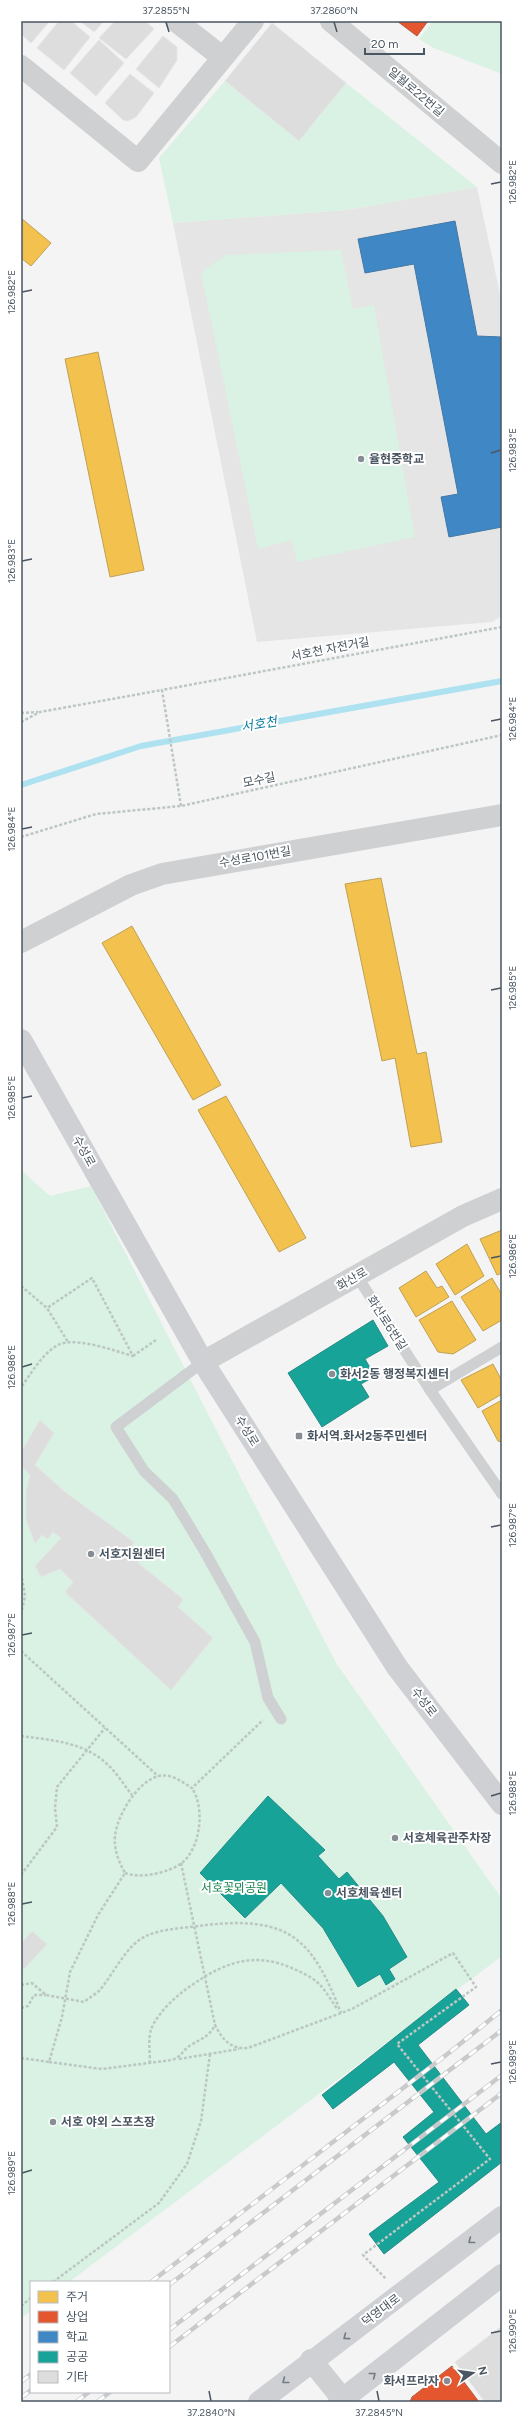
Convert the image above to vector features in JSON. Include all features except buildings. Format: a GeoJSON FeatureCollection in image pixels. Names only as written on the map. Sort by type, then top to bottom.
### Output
{"type":"FeatureCollection","features":[{"type":"Feature","properties":{"kind":"main road","name":"수성로"},"geometry":{"type":"LineString","coordinates":[[21,1040],[203,1362],[397,1667],[502,1804]]}},
{"type":"Feature","properties":{"kind":"main road","name":"덕영대로"},"geometry":{"type":"LineString","coordinates":[[259,2402],[312,2360],[336,2344],[502,2217]]}},
{"type":"Feature","properties":{"kind":"main road"},"geometry":{"type":"LineString","coordinates":[[342,2401],[457,2311],[500,2286]]}},
{"type":"Feature","properties":{"kind":"street"},"geometry":{"type":"LineString","coordinates":[[176,21],[222,58]]}},
{"type":"Feature","properties":{"kind":"street"},"geometry":{"type":"LineString","coordinates":[[21,66],[138,161],[253,21]]}},
{"type":"Feature","properties":{"kind":"street","name":"일월로22번길"},"geometry":{"type":"LineString","coordinates":[[331,21],[502,163]]}},
{"type":"Feature","properties":{"kind":"street","name":"수성로101번길"},"geometry":{"type":"LineString","coordinates":[[21,942],[147,878],[249,858],[502,815]]}},
{"type":"Feature","properties":{"kind":"street","name":"화산로"},"geometry":{"type":"LineString","coordinates":[[203,1362],[463,1216],[502,1199]]}},
{"type":"Feature","properties":{"kind":"street"},"geometry":{"type":"LineString","coordinates":[[312,2360],[342,2401]]}},
{"type":"Feature","properties":{"kind":"lane","name":"화산로6번길"},"geometry":{"type":"LineString","coordinates":[[357,1276],[430,1390],[497,1477],[502,1494]]}},
{"type":"Feature","properties":{"kind":"lane"},"geometry":{"type":"LineString","coordinates":[[430,1390],[502,1347]]}},
{"type":"Feature","properties":{"kind":"lane"},"geometry":{"type":"LineString","coordinates":[[203,1362],[116,1427],[144,1471],[173,1499],[205,1552],[254,1642],[268,1698],[281,1719]]}},
{"type":"Feature","properties":{"kind":"path","name":"서호천 자전거길"},"geometry":{"type":"LineString","coordinates":[[21,713],[40,712],[502,627]]}},
{"type":"Feature","properties":{"kind":"path"},"geometry":{"type":"LineString","coordinates":[[162,690],[181,806]]}},
{"type":"Feature","properties":{"kind":"path","name":"서호천 자전거길"},"geometry":{"type":"LineString","coordinates":[[21,722],[40,712]]}},
{"type":"Feature","properties":{"kind":"path","name":"모수길"},"geometry":{"type":"LineString","coordinates":[[21,837],[96,814],[181,806],[502,736]]}},
{"type":"Feature","properties":{"kind":"path"},"geometry":{"type":"LineString","coordinates":[[45,1306],[92,1278],[133,1356]]}},
{"type":"Feature","properties":{"kind":"path"},"geometry":{"type":"LineString","coordinates":[[21,1286],[45,1306],[68,1342]]}},
{"type":"Feature","properties":{"kind":"path"},"geometry":{"type":"LineString","coordinates":[[21,1387],[38,1364],[58,1345],[68,1342],[79,1342],[133,1356],[156,1340]]}},
{"type":"Feature","properties":{"kind":"path"},"geometry":{"type":"LineString","coordinates":[[21,1573],[25,1596],[21,1614]]}},
{"type":"Feature","properties":{"kind":"path"},"geometry":{"type":"LineString","coordinates":[[21,1651],[158,1776]]}},
{"type":"Feature","properties":{"kind":"path"},"geometry":{"type":"LineString","coordinates":[[192,1788],[275,1708]]}},
{"type":"Feature","properties":{"kind":"path"},"geometry":{"type":"LineString","coordinates":[[21,1875],[57,1827],[55,1808],[57,1787],[86,1749],[105,1728]]}},
{"type":"Feature","properties":{"kind":"path"},"geometry":{"type":"LineString","coordinates":[[21,1736],[65,1742],[86,1749],[107,1764],[132,1796]]}},
{"type":"Feature","properties":{"kind":"path"},"geometry":{"type":"LineString","coordinates":[[158,1776],[172,1776],[192,1788],[198,1802],[200,1821],[195,1842],[181,1864],[154,1874],[125,1873],[118,1860],[114,1843],[122,1813],[132,1796],[158,1776]]}},
{"type":"Feature","properties":{"kind":"path"},"geometry":{"type":"LineString","coordinates":[[181,1864],[215,2025],[229,2045],[239,2049]]}},
{"type":"Feature","properties":{"kind":"path"},"geometry":{"type":"LineString","coordinates":[[49,2062],[73,1966],[98,1914],[125,1873]]}},
{"type":"Feature","properties":{"kind":"path"},"geometry":{"type":"LineString","coordinates":[[21,2008],[28,2006],[34,1995],[46,1995],[84,2002],[94,1994],[115,1967],[146,1936],[194,1927],[232,1923],[260,1924],[280,1929],[297,1938],[311,1953],[329,1981],[341,2013]]}},
{"type":"Feature","properties":{"kind":"path"},"geometry":{"type":"LineString","coordinates":[[21,2058],[102,2069],[172,2060],[239,2049],[275,2039],[341,2013],[453,1952],[476,1986],[397,2044],[490,2159],[363,2255],[402,2294]]}},
{"type":"Feature","properties":{"kind":"path"},"geometry":{"type":"LineString","coordinates":[[150,2063],[150,2030],[176,1998],[204,1976],[224,1966],[256,1959],[285,1965],[319,1984],[341,2013]]}},
{"type":"Feature","properties":{"kind":"path"},"geometry":{"type":"LineString","coordinates":[[21,1985],[32,1983],[46,1995]]}},
{"type":"Feature","properties":{"kind":"path"},"geometry":{"type":"LineString","coordinates":[[172,2060],[181,2057],[191,2045],[210,2035],[215,2025]]}},
{"type":"Feature","properties":{"kind":"path"},"geometry":{"type":"LineString","coordinates":[[54,2281],[160,2203],[186,2164],[201,2121],[210,2054]]}},
{"type":"Feature","properties":{"kind":"path"},"geometry":{"type":"LineString","coordinates":[[21,2306],[30,2299]]}},
{"type":"Feature","properties":{"kind":"shaded area","name":"율현중학교"},"geometry":{"type":"Polygon","coordinates":[[[477,187],[502,303],[502,616],[492,622],[257,642],[173,223],[346,210],[477,187]]]}},
{"type":"Feature","properties":{"kind":"green space"},"geometry":{"type":"Polygon","coordinates":[[[433,21],[502,21],[502,74],[434,48],[419,39],[433,21]]]}},
{"type":"Feature","properties":{"kind":"green space"},"geometry":{"type":"Polygon","coordinates":[[[225,81],[299,141],[346,83],[477,187],[346,210],[173,223],[159,158],[225,81]]]}},
{"type":"Feature","properties":{"kind":"green space"},"geometry":{"type":"Polygon","coordinates":[[[341,250],[353,309],[374,305],[415,537],[297,562],[292,540],[258,549],[201,272],[226,255],[341,250]]]}},
{"type":"Feature","properties":{"kind":"green space","name":"서호꽃뫼공원"},"geometry":{"type":"Polygon","coordinates":[[[21,1170],[50,1196],[91,1186],[336,1663],[502,1899],[502,1956],[70,2281],[30,2281],[30,2312],[21,2318],[21,1170]]]}},
{"type":"Feature","properties":{"kind":"waterway","name":"서호천"},"geometry":{"type":"LineString","coordinates":[[21,785],[141,746],[502,681]]}},
{"type":"Feature","properties":{"kind":"railway"},"geometry":{"type":"LineString","coordinates":[[152,2281],[450,2052],[502,2010]]}},
{"type":"Feature","properties":{"kind":"railway"},"geometry":{"type":"LineString","coordinates":[[170,2284],[502,2030]]}},
{"type":"Feature","properties":{"kind":"railway"},"geometry":{"type":"LineString","coordinates":[[170,2329],[502,2075]]}},
{"type":"Feature","properties":{"kind":"railway"},"geometry":{"type":"LineString","coordinates":[[170,2346],[502,2093]]}},
{"type":"Feature","properties":{"kind":"railway"},"geometry":{"type":"LineString","coordinates":[[21,2382],[30,2375]]}},
{"type":"Feature","properties":{"kind":"railway"},"geometry":{"type":"LineString","coordinates":[[21,2398],[30,2391]]}},
{"type":"Feature","properties":{"kind":"railway"},"geometry":{"type":"LineString","coordinates":[[76,2402],[88,2393]]}},
{"type":"Feature","properties":{"kind":"railway"},"geometry":{"type":"LineString","coordinates":[[97,2402],[109,2393]]}},
{"type":"Feature","properties":{"kind":"place","name":"율현중학교"},"geometry":{"type":"Point","coordinates":[361,459]}},
{"type":"Feature","properties":{"kind":"place","name":"화서2동 행정복지센터"},"geometry":{"type":"Point","coordinates":[332,1374]}},
{"type":"Feature","properties":{"kind":"place","name":"화서역.화서2동주민센터"},"geometry":{"type":"Point","coordinates":[299,1436]}},
{"type":"Feature","properties":{"kind":"place","name":"서호지원센터"},"geometry":{"type":"Point","coordinates":[91,1554]}},
{"type":"Feature","properties":{"kind":"place","name":"서호체육관주차장"},"geometry":{"type":"Point","coordinates":[395,1838]}},
{"type":"Feature","properties":{"kind":"place","name":"서호체육센터"},"geometry":{"type":"Point","coordinates":[328,1893]}},
{"type":"Feature","properties":{"kind":"place","name":"서호 야외 스포츠장"},"geometry":{"type":"Point","coordinates":[53,2122]}},
{"type":"Feature","properties":{"kind":"place","name":"화서프라자"},"geometry":{"type":"Point","coordinates":[447,2381]}}]}
